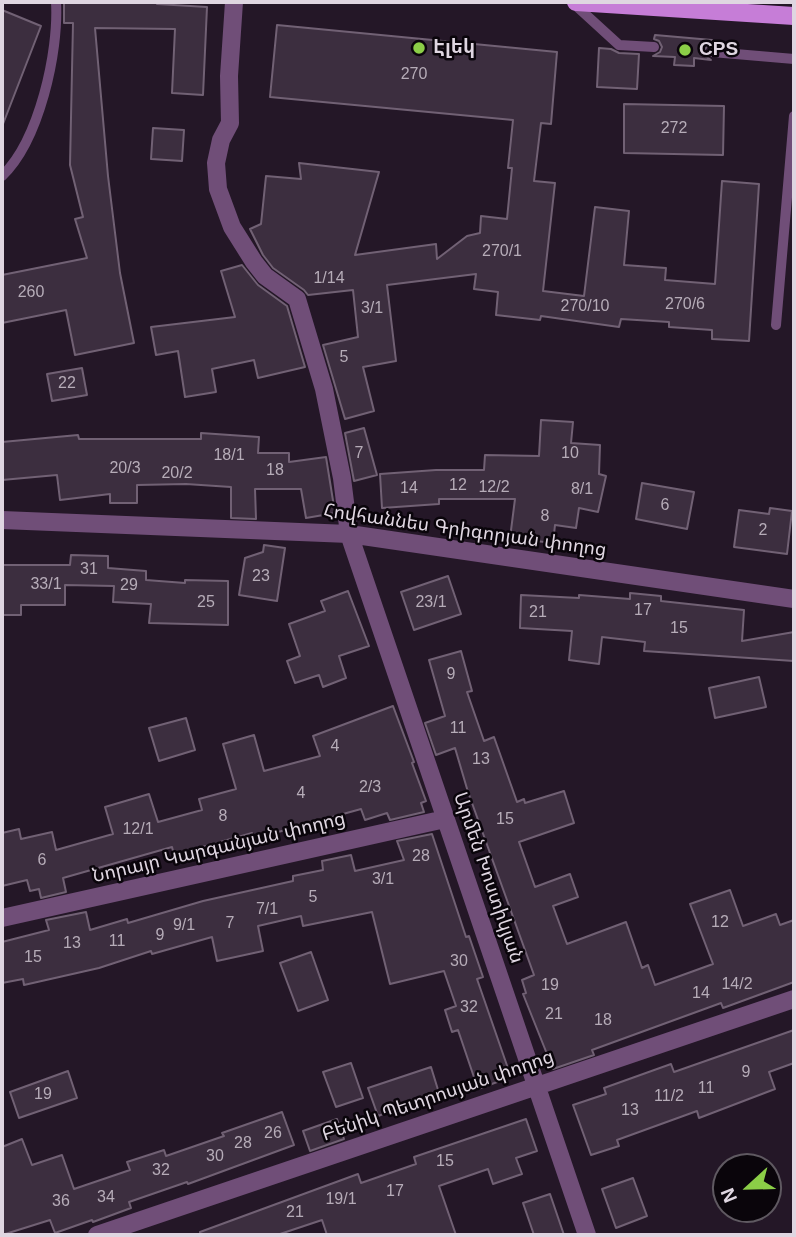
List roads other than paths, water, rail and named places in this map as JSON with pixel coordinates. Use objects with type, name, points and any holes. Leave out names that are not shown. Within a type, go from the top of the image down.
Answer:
[{"type":"main road","points":[[574,2],[794,16]]},
{"type":"street","name":"Արմեն Խոստիկյան","points":[[234,2],[229,76],[230,123],[221,140],[216,163],[218,189],[232,227],[254,262],[265,276],[297,299],[324,389],[342,478],[349,534],[587,1235]]},
{"type":"street","name":"Հովհաննես Գրիգորյան փողոց","points":[[2,520],[349,534],[794,599]]},
{"type":"street","name":"Նորայր Կարգանյան փողոց","points":[[2,918],[445,819]]},
{"type":"street","name":"Բենիկ Պետրոսյան փողոց","points":[[97,1235],[536,1084],[794,999]]},
{"type":"lane","points":[[2,176],[34,127],[55,41],[55,2]]},
{"type":"lane","points":[[574,2],[619,45],[654,47]]},
{"type":"lane","points":[[712,52],[794,59]]},
{"type":"lane","points":[[776,325],[794,116]]},
{"type":"place","name":"Էլեկ","points":[[419,48]]},
{"type":"place","name":"CPS","points":[[685,50]]}]
